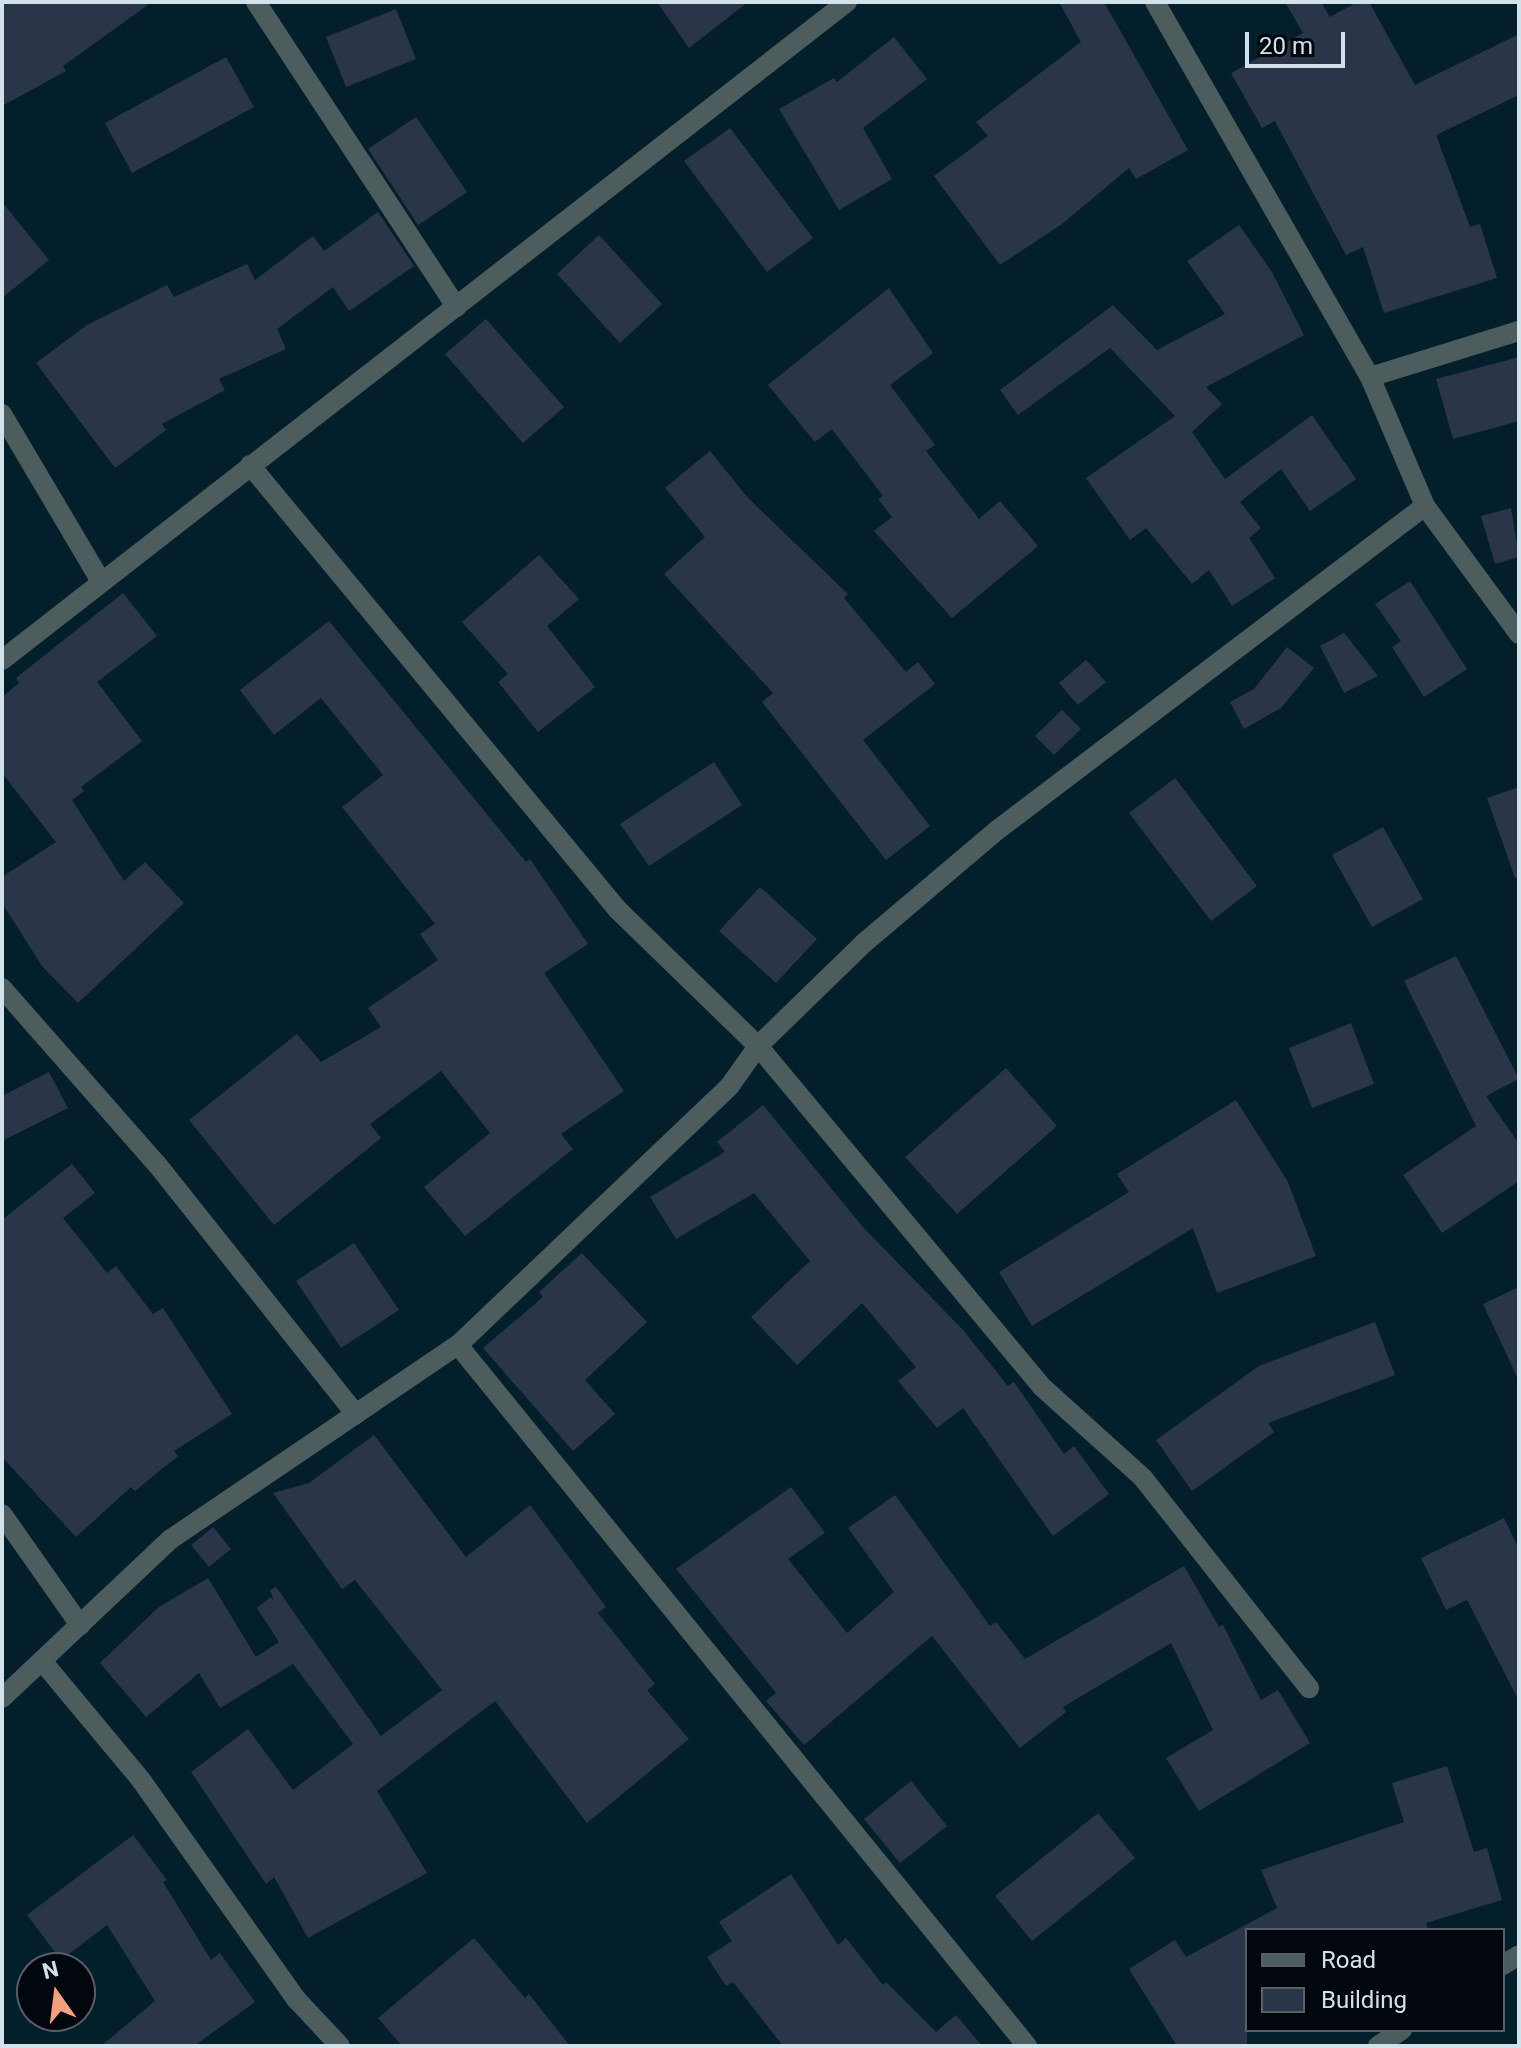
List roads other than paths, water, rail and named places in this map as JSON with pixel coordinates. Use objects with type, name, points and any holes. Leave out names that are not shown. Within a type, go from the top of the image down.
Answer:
[{"type":"street","points":[[256,2],[456,307]]},
{"type":"street","points":[[2,660],[100,580],[847,2]]},
{"type":"street","points":[[1155,2],[1370,377],[1425,506],[1519,634]]},
{"type":"street","points":[[1370,377],[1519,331]]},
{"type":"street","points":[[2,414],[100,580]]},
{"type":"street","points":[[250,465],[617,909],[758,1046],[1041,1386],[1143,1478],[1309,1688]]},
{"type":"street","points":[[2,1698],[171,1539],[458,1345],[729,1087],[758,1046],[864,943],[996,831],[1425,506]]},
{"type":"street","points":[[2,988],[156,1163],[356,1414]]},
{"type":"street","points":[[458,1345],[1027,2046]]},
{"type":"street","points":[[2,1514],[80,1625]]},
{"type":"street","points":[[42,1661],[141,1780],[297,2000],[340,2046]]},
{"type":"street","points":[[1378,2046],[1399,2032]]}]
